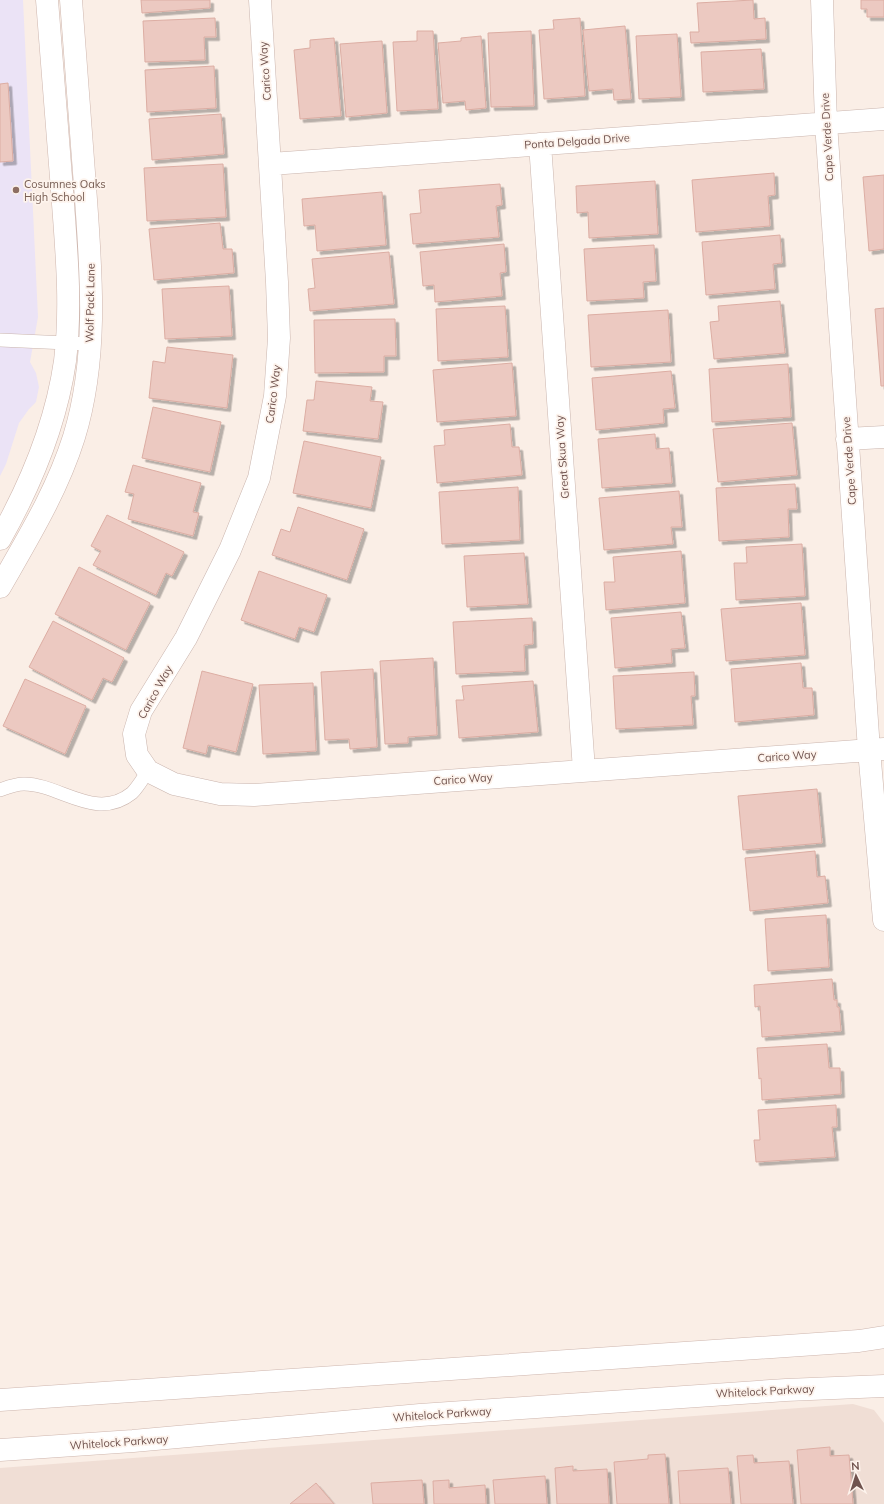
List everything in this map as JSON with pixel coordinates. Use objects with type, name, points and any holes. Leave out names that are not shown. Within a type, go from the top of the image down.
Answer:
[{"type":"street","name":"Wolf Pack Lane","points":[[0,539],[26,487],[48,432],[58,394],[66,343],[69,308],[69,280],[47,0]]},
{"type":"street","name":"Wolf Pack Lane","points":[[0,587],[50,499],[64,466],[82,404],[90,344],[90,256],[71,0]]},
{"type":"street","name":"Carico Way","points":[[260,0],[271,164],[279,338],[275,396],[259,478],[230,550],[186,638],[141,711],[134,734],[137,755],[148,771],[181,786],[220,794],[254,795],[876,750]]},
{"type":"street","name":"Cape Verde Drive","points":[[822,0],[826,123],[847,440],[876,750],[884,920]]},
{"type":"street","name":"Ponta Delgada Drive","points":[[271,164],[884,119]]},
{"type":"street","name":"Great Skua Way","points":[[540,144],[584,770]]},
{"type":"street","points":[[847,440],[884,437]]},
{"type":"street","points":[[0,1400],[851,1341],[884,1337]]},
{"type":"street","name":"Whitelock Parkway","points":[[4,1449],[133,1441],[428,1414],[786,1390],[884,1386]]},
{"type":"lane","points":[[0,340],[90,344]]},
{"type":"lane","points":[[0,790],[11,785],[25,784],[38,786],[86,802],[98,804],[111,803],[122,799],[132,792],[148,771]]},
{"type":"shaded area","name":"Cosumnes Oaks High School","points":[[0,0],[23,0],[38,317],[30,362],[36,373],[39,387],[36,402],[19,423],[6,464],[0,476]]},
{"type":"shaded area","points":[[853,1404],[874,1410],[884,1423],[884,1504],[0,1504],[0,1468]]},
{"type":"building","points":[[141,0],[210,0],[210,8],[142,13]]},
{"type":"building","points":[[753,0],[754,19],[765,18],[766,39],[691,43],[690,32],[699,32],[697,3]]},
{"type":"building","points":[[861,0],[884,0],[884,17],[867,17],[867,9],[861,9]]},
{"type":"building","points":[[215,18],[216,37],[204,37],[205,60],[145,62],[143,21]]},
{"type":"building","points":[[580,18],[585,96],[544,99],[539,30],[554,29],[553,20]]},
{"type":"building","points":[[625,26],[631,99],[614,100],[613,89],[589,91],[583,30]]},
{"type":"building","points":[[417,31],[433,31],[438,109],[397,111],[393,42],[417,41]]},
{"type":"building","points":[[531,31],[534,106],[491,107],[488,33]]},
{"type":"building","points":[[677,34],[681,97],[639,99],[636,36]]},
{"type":"building","points":[[481,36],[486,108],[466,110],[465,101],[443,103],[438,43],[461,41],[461,38]]},
{"type":"building","points":[[334,38],[341,116],[300,119],[294,50],[310,48],[310,40]]},
{"type":"building","points":[[382,41],[387,113],[346,117],[340,44]]},
{"type":"building","points":[[761,49],[764,89],[703,92],[701,52]]},
{"type":"building","points":[[214,66],[216,108],[147,112],[145,70]]},
{"type":"building","points":[[8,83],[13,161],[0,162],[0,84]]},
{"type":"building","points":[[221,114],[224,154],[152,160],[149,119]]},
{"type":"building","points":[[223,164],[226,217],[147,221],[144,168]]},
{"type":"building","points":[[774,173],[775,195],[768,196],[770,226],[696,232],[692,180]]},
{"type":"building","points":[[884,175],[884,249],[869,251],[863,177]]},
{"type":"building","points":[[655,181],[658,234],[589,238],[588,212],[577,213],[576,186]]},
{"type":"building","points":[[500,184],[502,205],[496,206],[499,237],[413,244],[410,214],[421,213],[419,190]]},
{"type":"building","points":[[382,192],[386,245],[317,251],[315,225],[304,226],[302,199]]},
{"type":"building","points":[[220,223],[223,249],[232,249],[234,273],[154,280],[149,229]]},
{"type":"building","points":[[780,235],[782,263],[773,264],[775,289],[706,295],[702,242]]},
{"type":"building","points":[[504,244],[506,272],[500,273],[502,296],[435,302],[434,285],[423,286],[420,252]]},
{"type":"building","points":[[654,245],[656,281],[643,282],[644,298],[587,301],[584,249]]},
{"type":"building","points":[[389,252],[394,304],[310,311],[308,289],[315,288],[312,259]]},
{"type":"building","points":[[229,286],[232,336],[165,339],[162,289]]},
{"type":"building","points":[[780,301],[785,353],[714,359],[710,322],[719,321],[718,306]]},
{"type":"building","points":[[505,306],[508,357],[438,361],[436,309]]},
{"type":"building","points":[[884,308],[884,386],[881,386],[875,309]]},
{"type":"building","points":[[668,310],[671,362],[591,367],[588,315]]},
{"type":"building","points":[[395,319],[396,356],[384,356],[384,372],[315,373],[314,320]]},
{"type":"building","points":[[167,347],[233,355],[227,408],[149,398],[153,361],[165,363]]},
{"type":"building","points":[[512,363],[516,416],[437,422],[433,370]]},
{"type":"building","points":[[788,364],[791,417],[712,422],[709,369]]},
{"type":"building","points":[[671,371],[675,408],[663,409],[664,423],[596,430],[592,378]]},
{"type":"building","points":[[316,381],[372,387],[370,401],[383,402],[378,439],[303,431],[307,400],[314,400]]},
{"type":"building","points":[[153,407],[221,422],[210,472],[142,458]]},
{"type":"building","points":[[792,423],[797,475],[718,482],[713,429]]},
{"type":"building","points":[[510,424],[512,447],[519,447],[522,475],[437,483],[434,446],[445,445],[444,430]]},
{"type":"building","points":[[655,434],[656,449],[669,448],[672,483],[602,488],[598,439]]},
{"type":"building","points":[[304,441],[381,457],[371,508],[293,493]]},
{"type":"building","points":[[133,465],[201,483],[193,512],[199,513],[193,536],[128,519],[134,494],[125,492]]},
{"type":"building","points":[[795,484],[797,509],[788,509],[789,537],[719,541],[716,488]]},
{"type":"building","points":[[518,487],[520,540],[442,544],[439,492]]},
{"type":"building","points":[[679,491],[682,527],[671,527],[673,544],[604,550],[599,498]]},
{"type":"building","points":[[298,507],[364,529],[347,580],[272,555],[281,529],[290,532]]},
{"type":"building","points":[[107,515],[184,552],[172,576],[166,573],[156,595],[93,565],[101,551],[91,546]]},
{"type":"building","points":[[802,544],[805,596],[736,600],[734,563],[747,563],[746,547]]},
{"type":"building","points":[[681,551],[685,603],[606,610],[604,582],[615,582],[613,557]]},
{"type":"building","points":[[524,553],[528,604],[467,607],[464,556]]},
{"type":"building","points":[[79,567],[150,603],[126,650],[55,614]]},
{"type":"building","points":[[259,571],[327,595],[314,632],[299,627],[295,639],[241,620]]},
{"type":"building","points":[[801,603],[805,655],[726,661],[721,609]]},
{"type":"building","points":[[681,612],[685,648],[671,649],[672,663],[615,668],[611,618]]},
{"type":"building","points":[[532,618],[533,644],[524,645],[525,671],[456,674],[453,622]]},
{"type":"building","points":[[53,621],[124,658],[112,682],[103,678],[92,700],[29,667]]},
{"type":"building","points":[[433,658],[437,735],[408,737],[408,743],[385,744],[380,661]]},
{"type":"building","points":[[801,663],[803,688],[812,688],[814,715],[735,722],[731,669]]},
{"type":"building","points":[[373,669],[377,747],[350,749],[349,739],[325,740],[321,672]]},
{"type":"building","points":[[202,671],[253,684],[236,752],[208,745],[206,754],[183,748]]},
{"type":"building","points":[[694,672],[695,696],[691,696],[693,725],[616,729],[613,676]]},
{"type":"building","points":[[25,679],[86,706],[65,754],[3,726]]},
{"type":"building","points":[[533,681],[538,732],[459,738],[456,700],[464,700],[462,686]]},
{"type":"building","points":[[313,683],[316,751],[263,754],[259,685]]},
{"type":"building","points":[[817,789],[822,843],[743,850],[738,796]]},
{"type":"building","points":[[815,851],[817,877],[825,876],[828,903],[750,911],[745,858]]},
{"type":"building","points":[[826,915],[829,967],[768,971],[765,919]]},
{"type":"building","points":[[832,979],[834,1000],[837,1000],[837,1007],[839,1007],[841,1031],[762,1037],[760,1006],[755,1007],[754,985]]},
{"type":"building","points":[[827,1044],[829,1068],[840,1068],[841,1094],[762,1100],[757,1048]]},
{"type":"building","points":[[836,1105],[837,1127],[832,1127],[835,1157],[756,1162],[754,1140],[760,1140],[758,1110]]},
{"type":"building","points":[[830,1447],[830,1456],[849,1455],[853,1504],[801,1504],[797,1450]]},
{"type":"building","points":[[665,1454],[669,1504],[617,1504],[614,1462],[648,1459],[648,1455]]},
{"type":"building","points":[[753,1455],[754,1463],[789,1461],[793,1504],[741,1504],[737,1456]]},
{"type":"building","points":[[573,1466],[573,1471],[607,1469],[609,1504],[557,1504],[555,1468]]},
{"type":"building","points":[[728,1468],[731,1504],[680,1504],[678,1471]]},
{"type":"building","points":[[545,1476],[547,1504],[495,1504],[493,1480]]},
{"type":"building","points":[[422,1480],[424,1504],[373,1504],[371,1483]]},
{"type":"building","points":[[449,1480],[449,1488],[485,1485],[486,1504],[434,1504],[433,1481]]},
{"type":"building","points":[[316,1483],[334,1504],[290,1504]]},
{"type":"place","name":"Cosumnes Oaks High School","points":[[16,190]]}]
